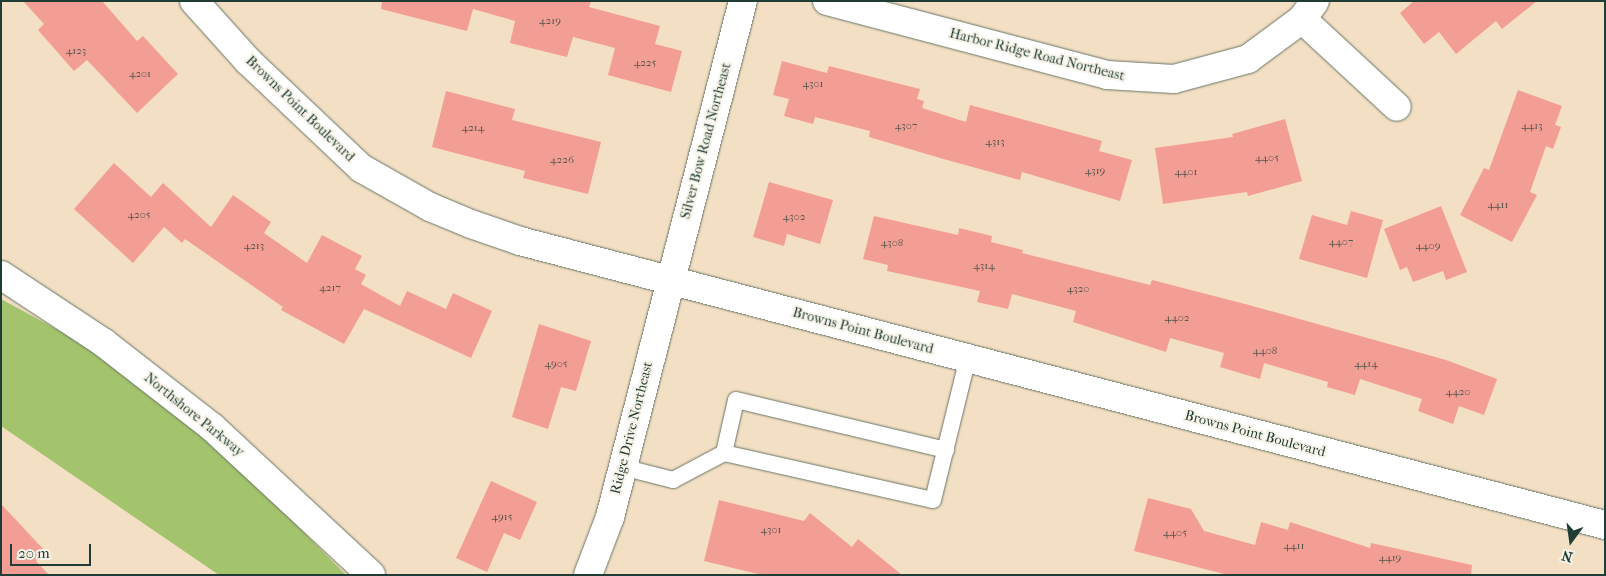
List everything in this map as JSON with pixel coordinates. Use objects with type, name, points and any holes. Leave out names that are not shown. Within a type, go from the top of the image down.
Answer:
[{"type":"street","name":"Browns Point Boulevard","points":[[194,1],[248,61],[361,168],[430,207],[471,224],[520,242],[1605,525]]},
{"type":"street","name":"Silver Bow Road Northeast","points":[[669,280],[743,1]]},
{"type":"street","name":"Harbor Ridge Road Northeast","points":[[827,1],[1107,74],[1134,78],[1174,79],[1228,66],[1248,59],[1309,10]]},
{"type":"street","points":[[1309,10],[1396,107]]},
{"type":"street","name":"Northshore Parkway","points":[[1,274],[104,342],[212,427],[371,575]]},
{"type":"street","name":"Ridge Drive Northeast","points":[[588,575],[610,517],[669,280]]},
{"type":"lane","points":[[622,467],[673,480],[724,453],[933,500],[968,358]]},
{"type":"lane","points":[[724,453],[736,400],[946,450]]},
{"type":"green space","points":[[1,299],[157,384],[346,575],[219,575],[1,426]]},
{"type":"building","points":[[23,1],[102,1],[137,41],[143,36],[178,74],[137,113],[87,60],[74,71],[38,30],[44,24]]},
{"type":"building","points":[[382,1],[591,1],[589,7],[660,26],[655,44],[682,51],[671,92],[608,75],[615,48],[573,37],[567,57],[510,43],[515,21],[473,9],[467,31],[381,9]]},
{"type":"building","points":[[1414,1],[1537,1],[1502,29],[1496,21],[1456,54],[1439,32],[1424,44],[1400,13]]},
{"type":"building","points":[[782,61],[827,73],[829,66],[920,89],[917,99],[924,101],[922,108],[966,122],[970,105],[1102,141],[1099,151],[1132,160],[1120,201],[1022,172],[1020,180],[947,160],[869,137],[870,131],[815,117],[813,124],[784,116],[789,99],[773,95]]},
{"type":"building","points":[[1518,90],[1562,106],[1555,125],[1561,127],[1553,149],[1546,146],[1530,192],[1537,195],[1512,242],[1460,215],[1484,168],[1489,170]]},
{"type":"building","points":[[446,91],[515,109],[512,120],[601,142],[588,194],[523,178],[525,171],[432,147]]},
{"type":"building","points":[[1285,119],[1302,181],[1248,196],[1247,192],[1163,204],[1155,148],[1233,137],[1232,134]]},
{"type":"building","points":[[114,163],[151,197],[163,183],[211,227],[233,195],[271,222],[264,233],[307,263],[322,235],[362,256],[355,269],[366,275],[361,284],[400,306],[407,291],[446,309],[453,293],[492,311],[471,358],[364,309],[344,344],[281,310],[283,307],[185,239],[182,243],[164,227],[133,263],[74,209]]},
{"type":"building","points":[[769,182],[833,200],[820,244],[787,234],[784,246],[753,237]]},
{"type":"building","points":[[1441,206],[1467,272],[1446,280],[1443,271],[1413,282],[1407,267],[1400,270],[1384,229]]},
{"type":"building","points":[[1351,211],[1383,220],[1367,278],[1299,259],[1312,215],[1347,225]]},
{"type":"building","points":[[874,216],[958,235],[959,228],[992,236],[991,242],[1023,250],[1022,253],[1150,285],[1152,280],[1249,305],[1446,360],[1497,379],[1484,415],[1459,406],[1453,424],[1418,411],[1422,399],[1360,379],[1355,395],[1327,387],[1328,382],[1264,363],[1260,379],[1220,367],[1224,353],[1170,338],[1166,352],[1073,322],[1076,311],[1012,294],[1008,309],[977,302],[980,291],[887,271],[888,265],[863,259]]},
{"type":"building","points":[[539,324],[591,341],[576,391],[561,387],[548,429],[512,417]]},
{"type":"building","points":[[491,481],[537,502],[520,540],[504,533],[487,572],[456,558]]},
{"type":"building","points":[[1148,498],[1191,509],[1204,531],[1255,545],[1261,522],[1288,530],[1290,522],[1370,548],[1371,543],[1472,565],[1471,575],[1228,575],[1134,551]]},
{"type":"building","points":[[719,500],[804,521],[810,513],[852,547],[858,539],[902,575],[762,575],[704,561]]},
{"type":"building","points":[[1,504],[46,552],[36,561],[49,575],[1,575]]}]
